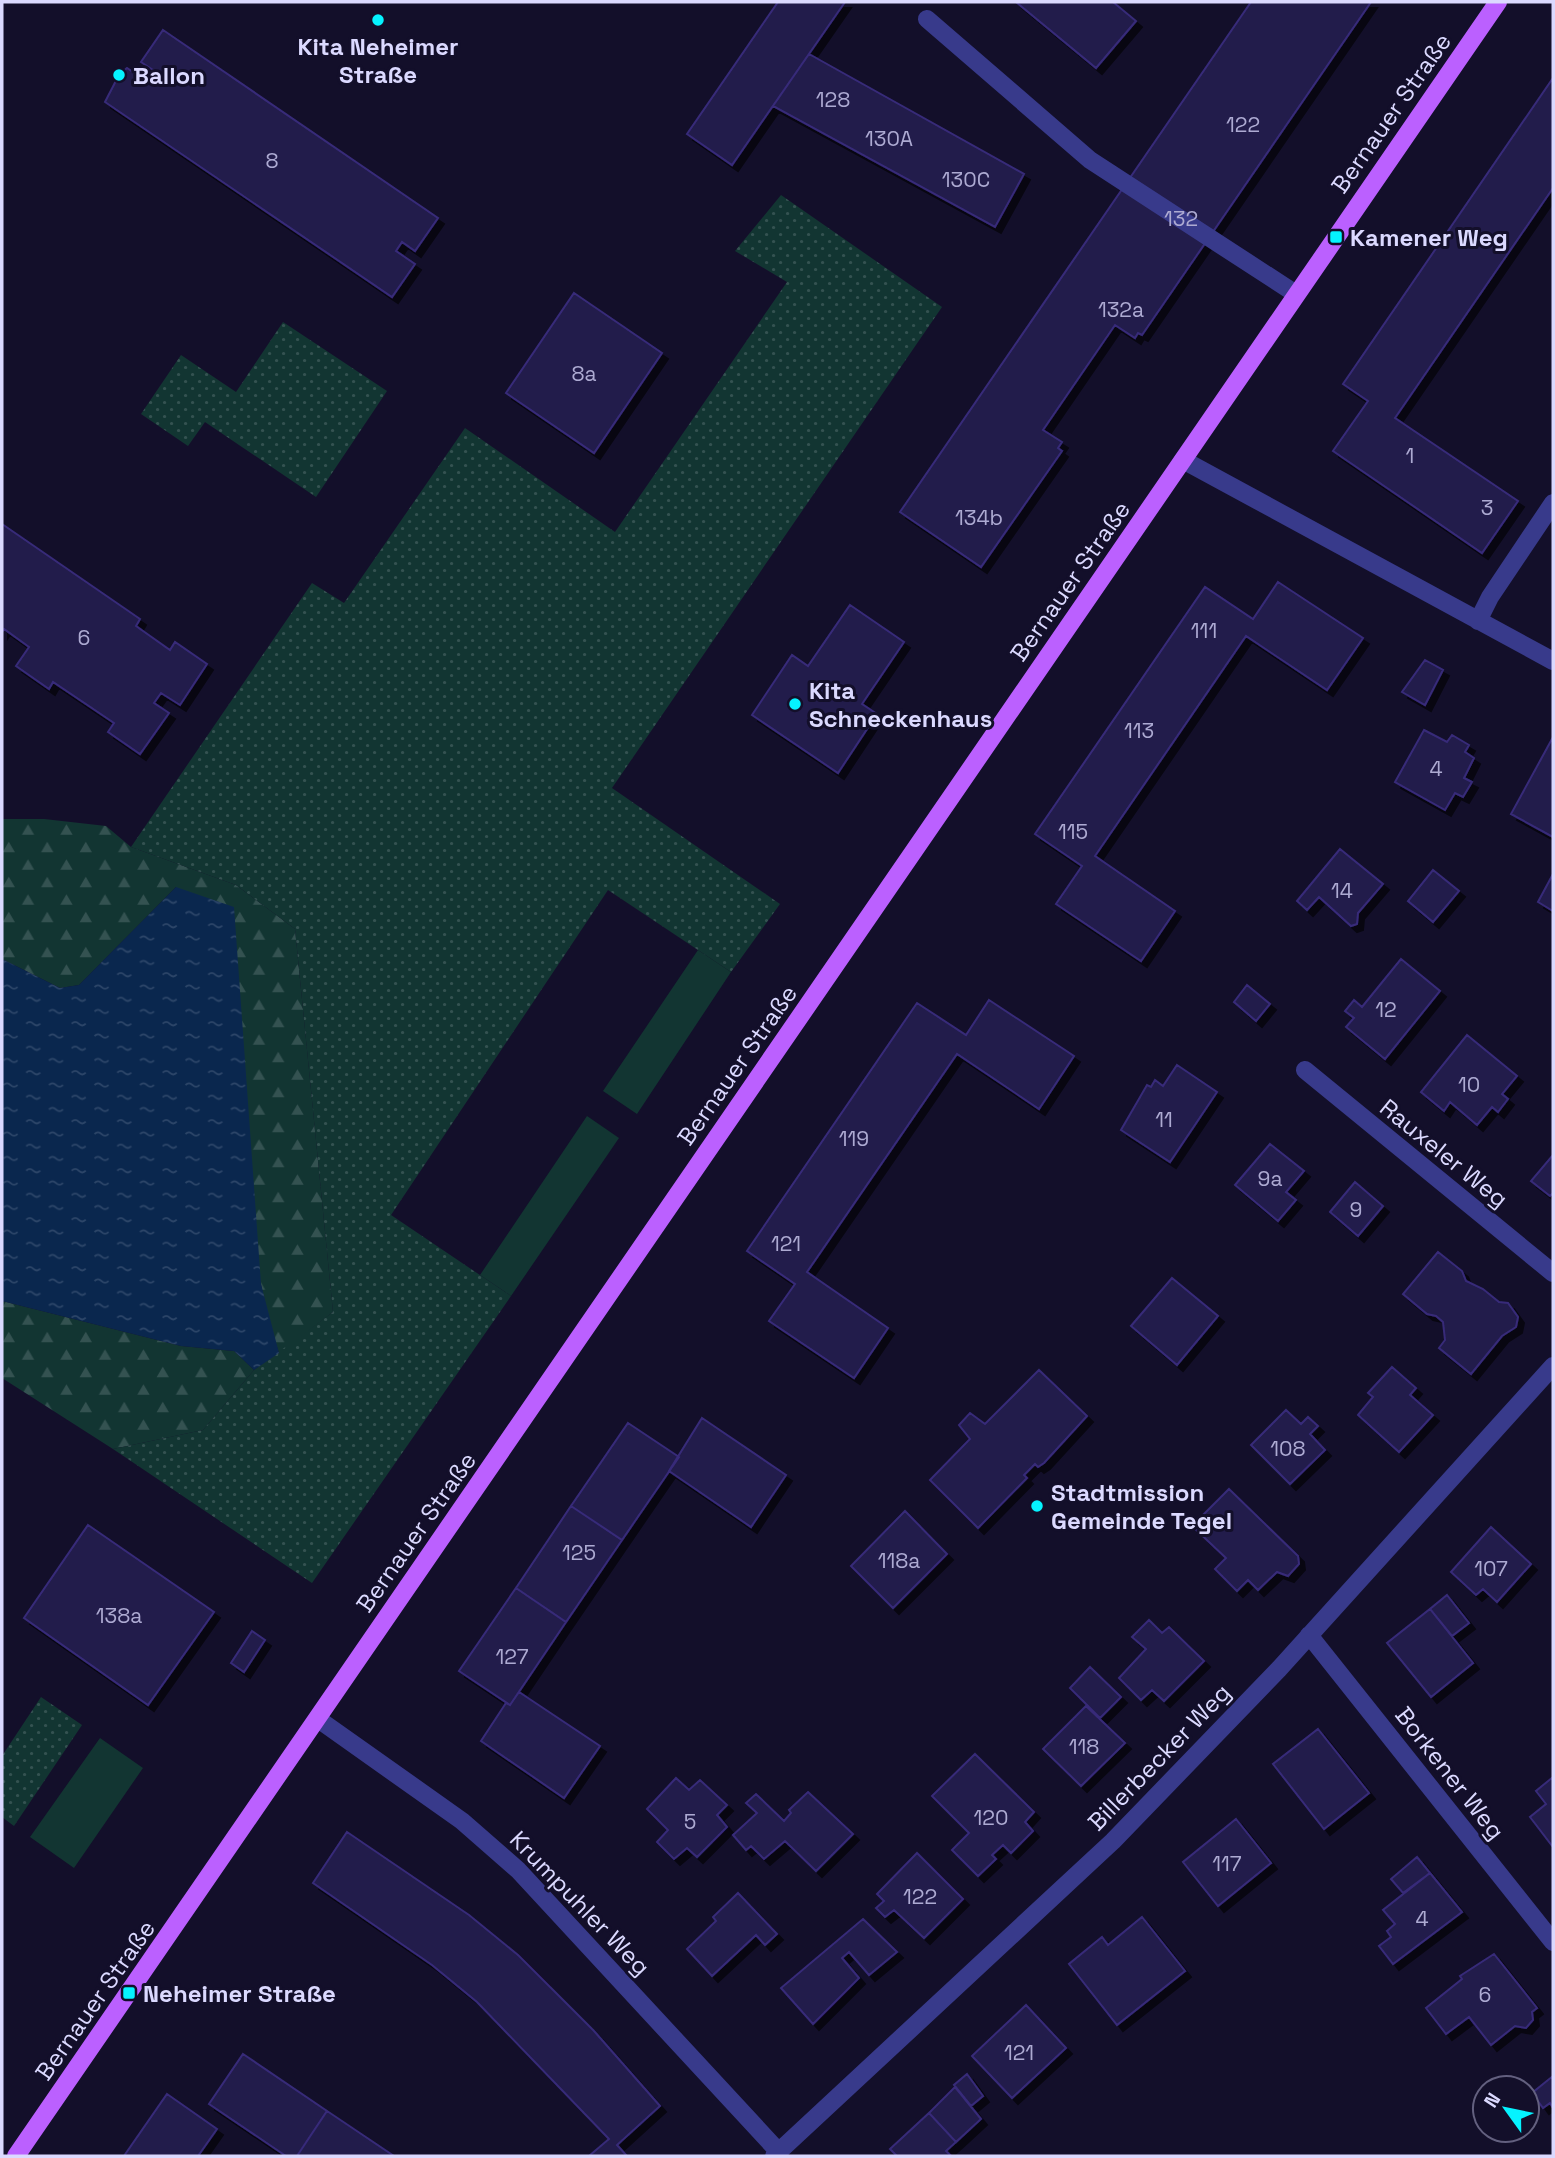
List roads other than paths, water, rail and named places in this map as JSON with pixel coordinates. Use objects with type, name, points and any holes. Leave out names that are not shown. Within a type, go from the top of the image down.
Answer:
[{"type":"main road","name":"Bernauer Straße","points":[[16,2156],[1498,2]]},
{"type":"street","points":[[927,19],[1090,160],[1296,294]]},
{"type":"street","points":[[1183,460],[1553,661]]},
{"type":"street","points":[[1478,621],[1490,597],[1553,503]]},
{"type":"street","name":"Rauxeler Weg","points":[[1305,1070],[1553,1273]]},
{"type":"street","name":"Billerbecker Weg","points":[[777,2154],[1113,1841],[1310,1635],[1553,1366]]},
{"type":"street","name":"Borkener Weg","points":[[1310,1635],[1553,1942]]},
{"type":"street","name":"Krumpuhler Weg","points":[[318,1718],[462,1821],[518,1870],[777,2154]]},
{"type":"water","points":[[176,887],[234,907],[261,1284],[279,1353],[254,1370],[234,1351],[181,1346],[2,1301],[2,959],[60,988],[79,985]]},
{"type":"place","name":"Kita Neheimer Straße","points":[[378,20]]},
{"type":"place","name":"Ballon","points":[[119,75]]},
{"type":"place","name":"Kamener Weg","points":[[1336,237]]},
{"type":"place","name":"Kita Schneckenhaus","points":[[795,704]]},
{"type":"place","name":"Stadtmission Gemeinde Tegel","points":[[1037,1506]]},
{"type":"place","name":"Neheimer Straße","points":[[129,1993]]}]
